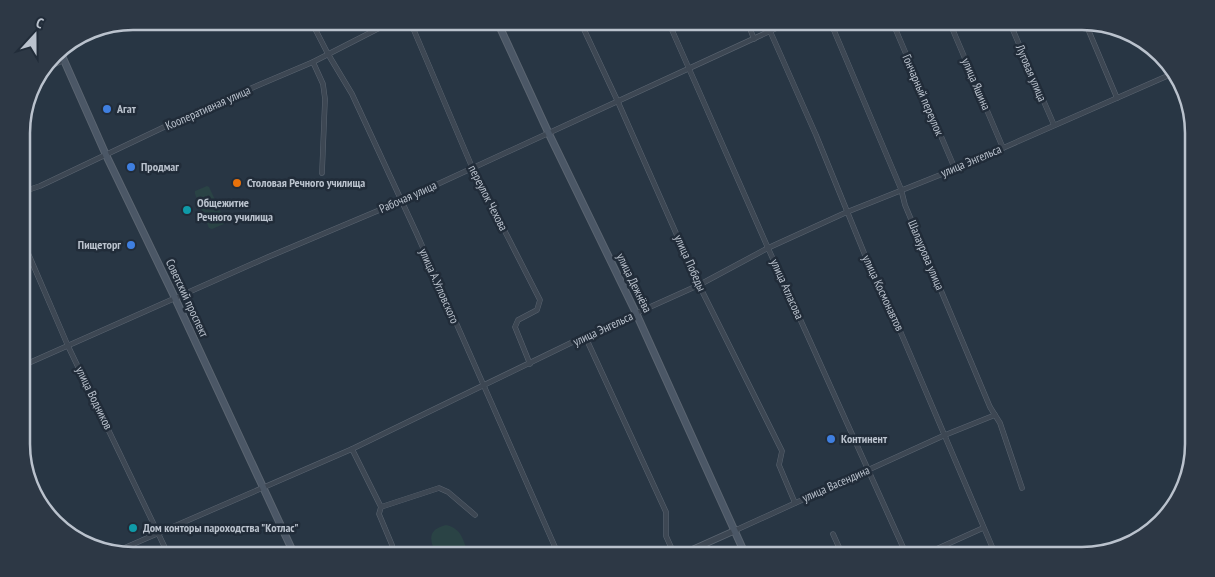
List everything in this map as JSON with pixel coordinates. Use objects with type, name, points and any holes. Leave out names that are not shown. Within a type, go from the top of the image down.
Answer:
[{"type":"main road","name":"улица Дежнёва","points":[[500,30],[636,313],[743,547]]},
{"type":"main road","name":"Советский проспект","points":[[64,60],[106,155],[291,547]]},
{"type":"street","name":"улица А.Угловского","points":[[316,30],[352,94],[555,547]]},
{"type":"street","name":"Кооперативная улица","points":[[30,189],[200,110],[313,62],[375,30]]},
{"type":"street","name":"переулок Чехова","points":[[414,30],[472,167],[540,300],[537,310],[518,320],[515,327],[530,364]]},
{"type":"street","name":"улица Победы","points":[[584,30],[699,285],[782,451],[778,465],[795,503]]},
{"type":"street","name":"улица Атласова","points":[[672,30],[903,547]]},
{"type":"street","points":[[750,30],[754,39]]},
{"type":"street","name":"Шалаурова улица","points":[[834,30],[990,407],[1000,423],[1022,488]]},
{"type":"street","name":"Гончарный переулок","points":[[896,30],[955,169]]},
{"type":"street","name":"улица Яшина","points":[[953,30],[1003,148]]},
{"type":"street","name":"Луговая улица","points":[[1013,30],[1054,126]]},
{"type":"street","name":"Рабочая улица","points":[[30,363],[401,201],[770,31]]},
{"type":"street","name":"улица Космонавтов","points":[[770,31],[992,547]]},
{"type":"street","points":[[1089,31],[1117,98]]},
{"type":"street","points":[[57,63],[64,60]]},
{"type":"street","points":[[313,62],[323,84],[325,99],[322,173]]},
{"type":"street","name":"улица Энгельса","points":[[127,547],[352,449],[585,336],[699,285],[768,248],[847,212],[955,169],[1167,76]]},
{"type":"street","name":"улица Водников","points":[[30,258],[68,346],[165,547]]},
{"type":"street","points":[[585,336],[666,512],[666,536],[672,547]]},
{"type":"street","name":"улица Васендина","points":[[697,547],[945,435],[995,415]]},
{"type":"street","points":[[352,449],[381,507],[379,514],[392,545]]},
{"type":"street","points":[[381,507],[439,488],[448,492],[476,515]]},
{"type":"street","points":[[941,547],[983,528]]},
{"type":"street","points":[[833,534],[839,547]]},
{"type":"green space","points":[[207,186],[225,221],[224,224],[212,229],[209,228],[195,194],[195,191]]},
{"type":"green space","points":[[446,525],[456,529],[466,547],[433,547],[431,537],[435,530]]},
{"type":"place","name":"Агат","points":[[107,109]]},
{"type":"place","name":"Продмаг","points":[[131,167]]},
{"type":"place","name":"Столовая Речного училища","points":[[237,183]]},
{"type":"place","name":"Общежитие Речного училища","points":[[187,210]]},
{"type":"place","name":"Пищеторг","points":[[131,245]]},
{"type":"place","name":"Континент","points":[[831,439]]},
{"type":"place","name":"Дом конторы пароходства \"Котлас\"","points":[[133,528]]}]
